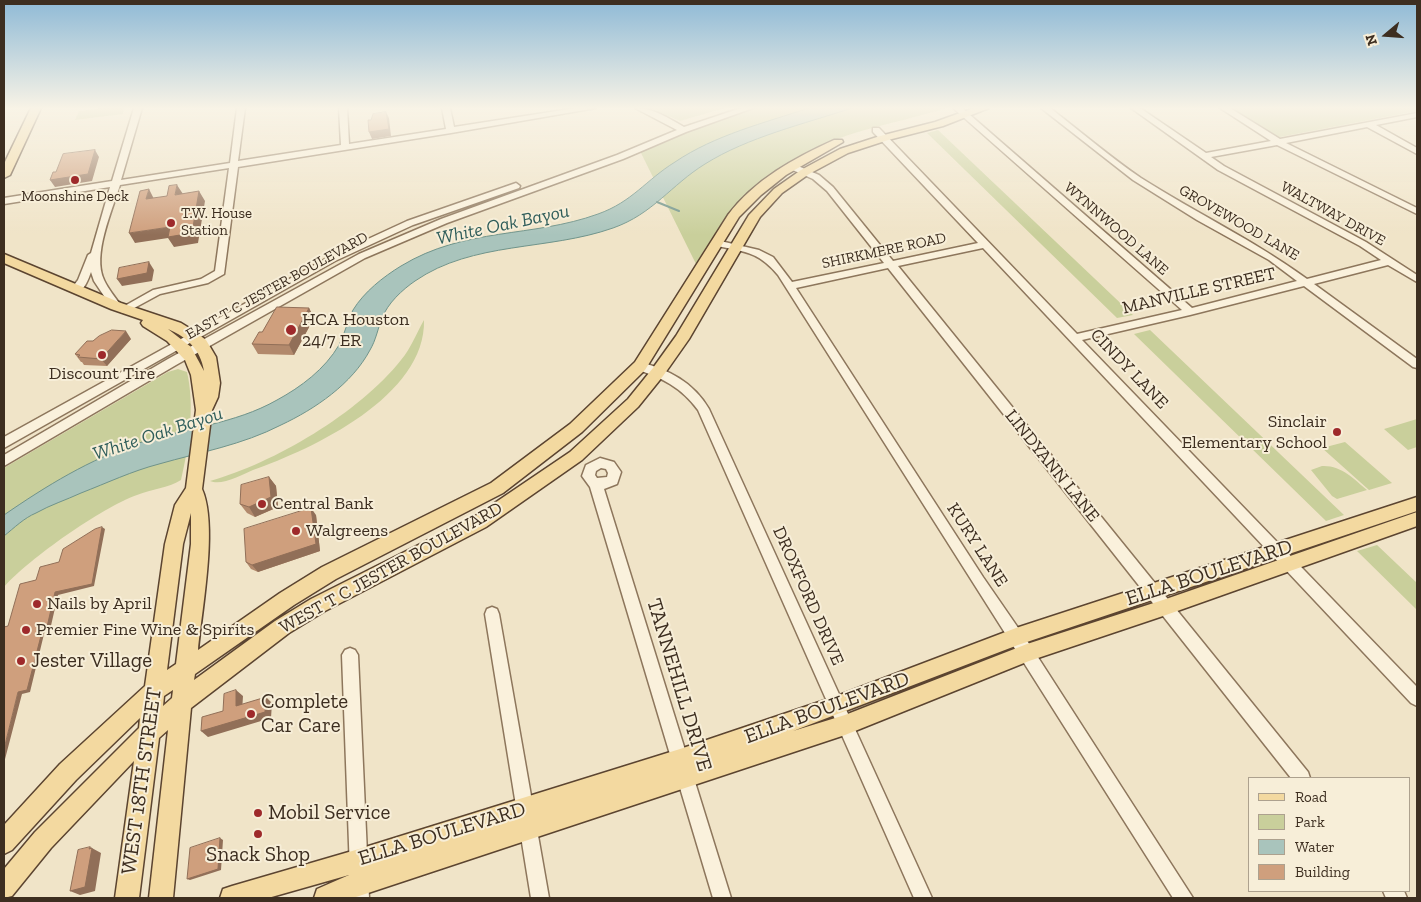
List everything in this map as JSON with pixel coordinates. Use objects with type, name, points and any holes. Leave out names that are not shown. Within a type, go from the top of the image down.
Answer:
[{"type":"main road","points":[[4,176],[16,150]]},
{"type":"main road","name":"WEST T C JESTER BOULEVARD","points":[[4,888],[43,840],[148,733],[181,703],[282,627],[354,586],[480,522],[576,456],[606,430],[633,403],[682,339],[755,216],[810,154],[819,150]]},
{"type":"main road","name":"WEST T C JESTER BOULEVARD","points":[[11,834],[68,772],[154,691],[287,599],[342,566],[497,488],[576,428],[640,366],[734,215],[751,196],[798,169]]},
{"type":"main road","points":[[4,258],[120,308],[190,345]]},
{"type":"main road","points":[[142,299],[143,310],[149,315]]},
{"type":"main road","points":[[120,308],[149,315],[172,324],[190,345]]},
{"type":"main road","name":"WEST 18TH STREET","points":[[127,898],[174,544],[184,505],[195,479],[204,411],[211,399],[213,385],[212,367],[190,345]]},
{"type":"main road","points":[[533,462],[546,476]]},
{"type":"main road","name":"WEST 18TH STREET","points":[[161,898],[200,544],[200,501],[195,479]]},
{"type":"main road","name":"ELLA BOULEVARD","points":[[1021,645],[1166,607],[1283,557],[1417,504]]},
{"type":"main road","name":"ELLA BOULEVARD","points":[[232,898],[359,861],[527,818],[682,769],[841,716],[1152,591],[1283,557],[1417,519]]},
{"type":"main road","points":[[342,566],[354,586]]},
{"type":"main road","name":"ELLA BOULEVARD","points":[[326,898],[360,891],[527,818]]},
{"type":"main road","points":[[11,834],[43,840]]},
{"type":"street","points":[[76,288],[83,281],[96,250],[125,150]]},
{"type":"street","points":[[96,250],[96,268],[99,281],[120,308],[173,287],[204,281],[220,272],[236,150]]},
{"type":"street","points":[[4,201],[326,150]]},
{"type":"street","name":"EAST T C JESTER BOULEVARD","points":[[4,460],[57,430],[295,278],[360,251],[419,230],[468,207],[581,168],[625,150]]},
{"type":"street","name":"CINDY LANE","points":[[895,150],[1417,698]]},
{"type":"street","name":"WYNNWOOD LANE","points":[[1003,150],[1190,312]]},
{"type":"street","name":"GROVEWOOD LANE","points":[[1100,150],[1166,198],[1272,258],[1417,364]]},
{"type":"street","name":"WALTWAY DRIVE","points":[[1196,150],[1221,168],[1327,224],[1417,279]]},
{"type":"street","points":[[1205,156],[1235,150]]},
{"type":"street","points":[[1292,150],[1417,211]]},
{"type":"street","name":"LINDYANN LANE","points":[[798,169],[816,177],[830,189],[1301,777]]},
{"type":"street","name":"KURY LANE","points":[[716,243],[756,252],[770,259],[790,286],[978,581],[1184,898]]},
{"type":"street","name":"SHIRKMERE ROAD","points":[[790,286],[985,245]]},
{"type":"street","name":"MANVILLE STREET","points":[[1073,338],[1190,312],[1390,261]]},
{"type":"street","name":"EAST T C JESTER BOULEVARD","points":[[4,444],[45,420],[190,345]]},
{"type":"street","name":"DROXFORD DRIVE","points":[[640,366],[667,375],[691,391],[703,409],[923,898]]},
{"type":"street","points":[[45,420],[57,430]]},
{"type":"street","name":"TANNEHILL DRIVE","points":[[596,484],[722,898]]},
{"type":"street","points":[[492,614],[540,898]]},
{"type":"street","points":[[350,655],[360,891]]},
{"type":"green space","points":[[812,150],[792,160],[745,196],[717,230],[696,264],[640,151]]},
{"type":"green space","points":[[945,150],[959,150],[1133,315],[1117,318]]},
{"type":"green space","points":[[424,320],[420,347],[407,373],[387,395],[362,416],[334,433],[278,461],[226,481],[210,481],[261,462],[314,434],[339,417],[383,380],[401,360],[411,346]]},
{"type":"green space","points":[[1150,330],[1344,515],[1326,521],[1134,334]]},
{"type":"green space","points":[[178,369],[187,372],[191,398],[189,440],[181,480],[122,501],[86,522],[31,562],[4,587],[4,468],[168,372]]},
{"type":"green space","points":[[1417,419],[1417,447],[1408,450],[1384,429]]},
{"type":"green space","points":[[1345,442],[1392,483],[1369,490],[1322,448]]},
{"type":"green space","points":[[1322,466],[1341,470],[1367,490],[1337,499],[1332,496],[1311,470]]},
{"type":"green space","points":[[1377,545],[1417,583],[1417,610],[1357,551]]},
{"type":"water","points":[[695,150],[730,150],[693,172],[639,215],[613,228],[563,240],[486,253],[461,259],[437,268],[405,288],[396,297],[382,318],[372,346],[353,374],[332,394],[307,411],[251,438],[149,467],[47,507],[19,523],[4,536],[4,515],[86,465],[139,443],[244,415],[277,400],[295,389],[320,370],[333,354],[341,341],[353,310],[368,291],[401,266],[425,254],[450,245],[499,234],[573,222],[598,214],[630,197],[665,169]]},
{"type":"building","points":[[95,150],[88,174],[50,180],[53,172],[56,172],[63,154]]},
{"type":"building","name":"T.W. House Station","points":[[177,185],[175,195],[199,191],[192,233],[168,237],[170,227],[129,233],[140,191],[149,189],[146,199],[167,196],[169,186]]},
{"type":"building","points":[[149,262],[147,273],[117,279],[119,268]]},
{"type":"building","points":[[277,307],[309,308],[289,345],[252,344],[259,332],[262,332]]},
{"type":"building","points":[[112,330],[126,331],[101,359],[78,357],[80,355],[75,354],[87,341],[93,341]]},
{"type":"building","points":[[269,477],[271,497],[249,507],[240,504],[241,485]]},
{"type":"building","name":"Walgreens","points":[[311,508],[316,544],[252,565],[246,562],[244,529]]},
{"type":"building","name":"Jester Village","points":[[102,527],[92,584],[55,592],[47,627],[43,628],[27,690],[18,692],[4,749],[4,627],[8,626],[20,584],[36,580],[40,567],[59,562],[63,549],[95,529]]},
{"type":"building","points":[[236,690],[236,706],[266,697],[265,712],[201,731],[202,717],[223,711],[224,694]]},
{"type":"building","points":[[220,838],[218,869],[187,879],[190,848]]},
{"type":"building","points":[[90,847],[89,849],[92,848],[85,887],[70,891],[78,850]]},
{"type":"waterway","points":[[657,202],[679,211]]},
{"type":"place","name":"Moonshine Deck","points":[[75,180]]},
{"type":"place","name":"T.W. House Station","points":[[171,223]]},
{"type":"place","name":"HCA Houston 24/7 ER","points":[[291,330]]},
{"type":"place","name":"Discount Tire","points":[[102,355]]},
{"type":"place","name":"Sinclair Elementary School","points":[[1337,432]]},
{"type":"place","name":"Central Bank","points":[[262,504]]},
{"type":"place","name":"Walgreens","points":[[296,531]]},
{"type":"place","name":"Nails by April","points":[[37,604]]},
{"type":"place","name":"Premier Fine Wine & Spirits","points":[[26,630]]},
{"type":"place","name":"Jester Village","points":[[21,661]]},
{"type":"place","name":"Complete Car Care","points":[[251,714]]},
{"type":"place","name":"Mobil Service","points":[[258,813]]},
{"type":"place","name":"Snack Shop","points":[[258,834]]},
{"type":"water label","name":"White Oak Bayou","points":[[503,225]]},
{"type":"water label","name":"White Oak Bayou","points":[[158,434]]}]
